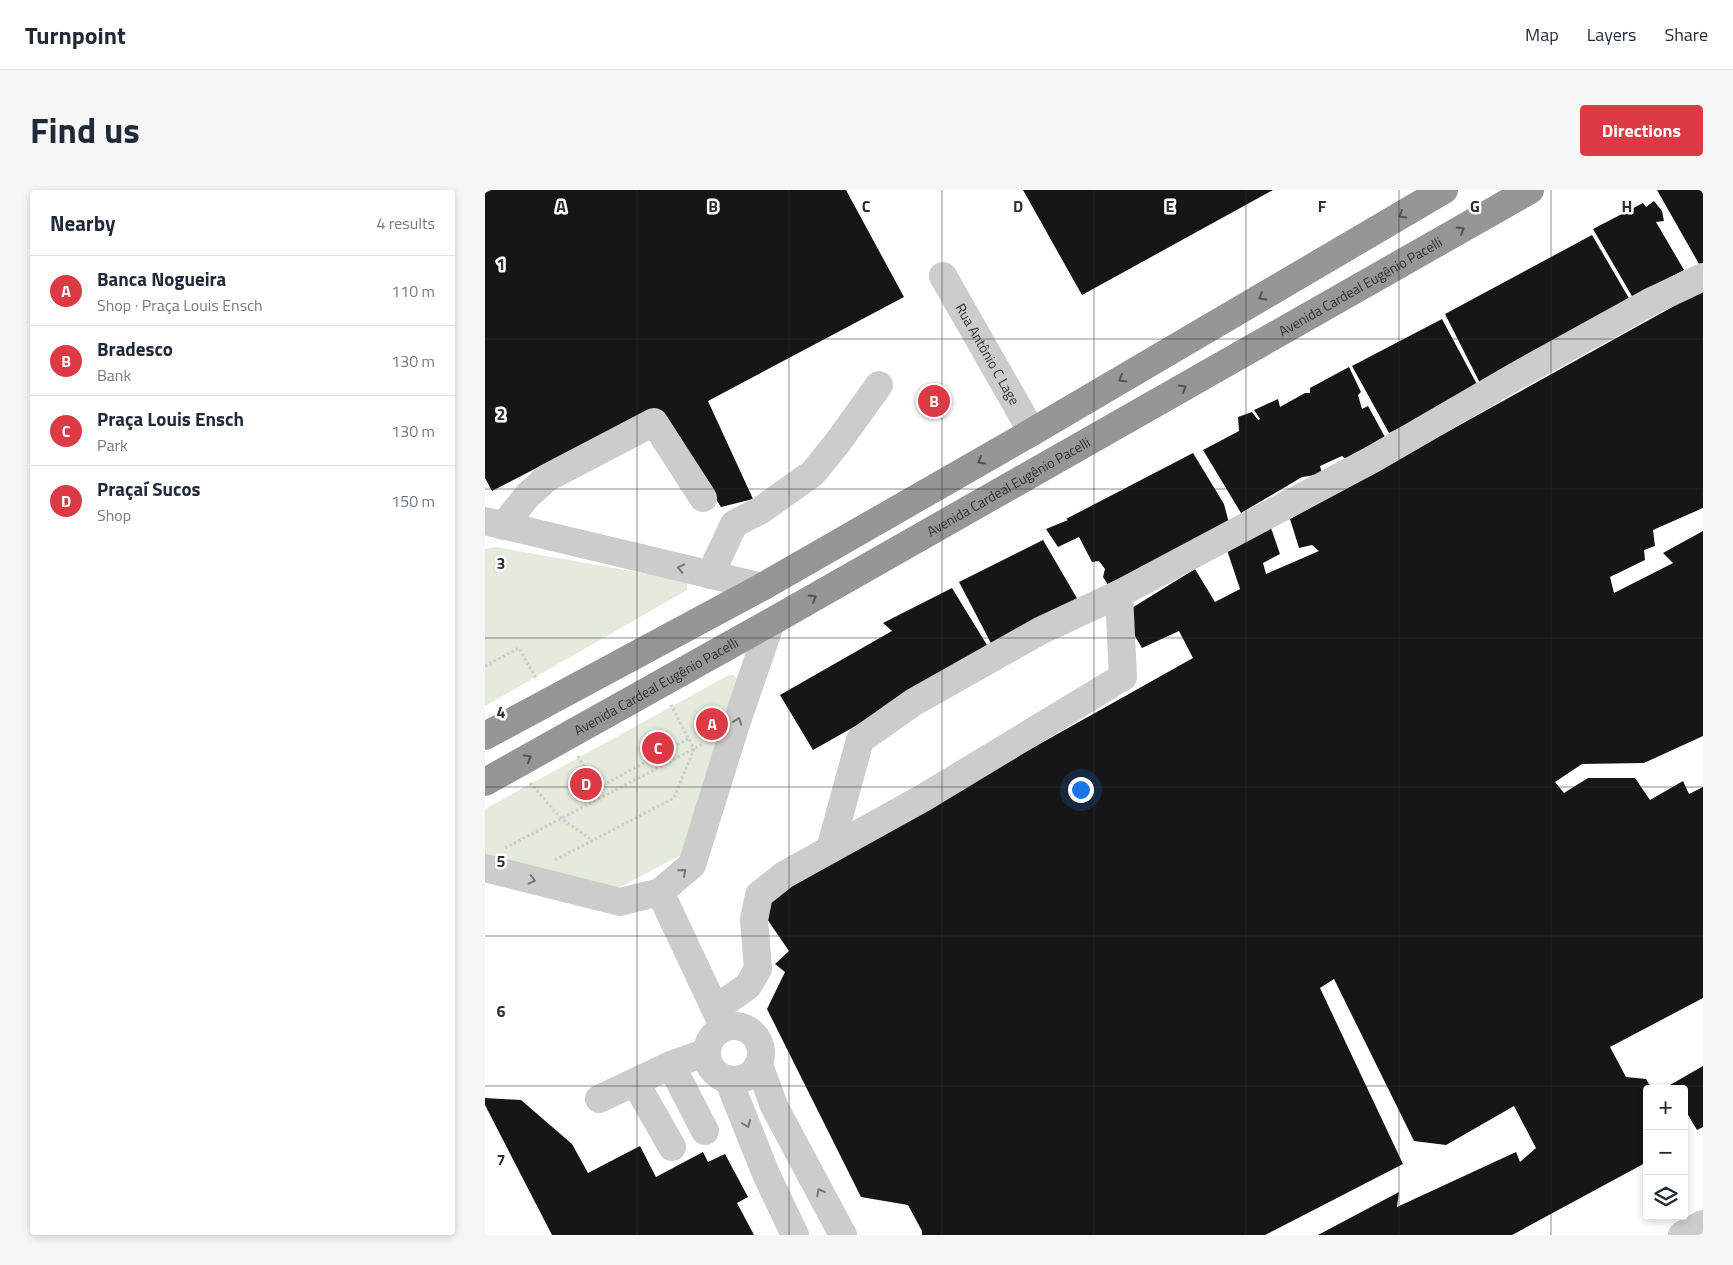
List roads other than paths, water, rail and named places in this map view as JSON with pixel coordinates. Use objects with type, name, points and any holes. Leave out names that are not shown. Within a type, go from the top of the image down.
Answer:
[{"type":"highway","points":[[485,736],[762,587],[1032,432],[1444,190]]},
{"type":"highway","name":"Avenida Cardeal Eugênio Pacelli","points":[[485,782],[771,622],[1530,190]]},
{"type":"street","name":"Rua Antônio C Lage","points":[[943,276],[1032,432]]},
{"type":"street","points":[[830,849],[860,740],[914,702],[1040,630],[1119,594],[1373,459],[1516,376],[1650,302],[1703,276]]},
{"type":"street","points":[[710,575],[734,524],[761,510],[813,472],[838,442],[879,385]]},
{"type":"street","points":[[494,524],[547,478],[654,422],[703,498]]},
{"type":"street","points":[[494,524],[762,587]]},
{"type":"street","points":[[660,892],[722,1018],[752,1032],[759,1041],[762,1053],[759,1065],[751,1074],[740,1079],[728,1079],[717,1074],[709,1064],[707,1052],[710,1041],[718,1031],[722,1018],[748,986],[758,969],[754,920],[759,895],[784,875],[923,798],[1123,677],[1119,594]]},
{"type":"street","points":[[490,866],[521,878],[620,902],[660,892],[692,865],[735,727],[771,622]]},
{"type":"street","points":[[599,1100],[671,1065],[707,1052]]},
{"type":"street","points":[[671,1065],[705,1131]]},
{"type":"street","points":[[759,1065],[774,1106],[843,1235]]},
{"type":"street","points":[[728,1079],[766,1174],[795,1235]]},
{"type":"street","points":[[635,1082],[672,1147]]},
{"type":"street","points":[[766,1174],[798,1152]]},
{"type":"street","points":[[1683,1235],[1703,1224]]},
{"type":"place","name":"Bradesco","points":[[934,401]]},
{"type":"place","name":"Banca Nogueira","points":[[712,724]]},
{"type":"place","name":"Praça Louis Ensch","points":[[658,748]]},
{"type":"place","name":"Praçaí Sucos","points":[[586,784]]}]
